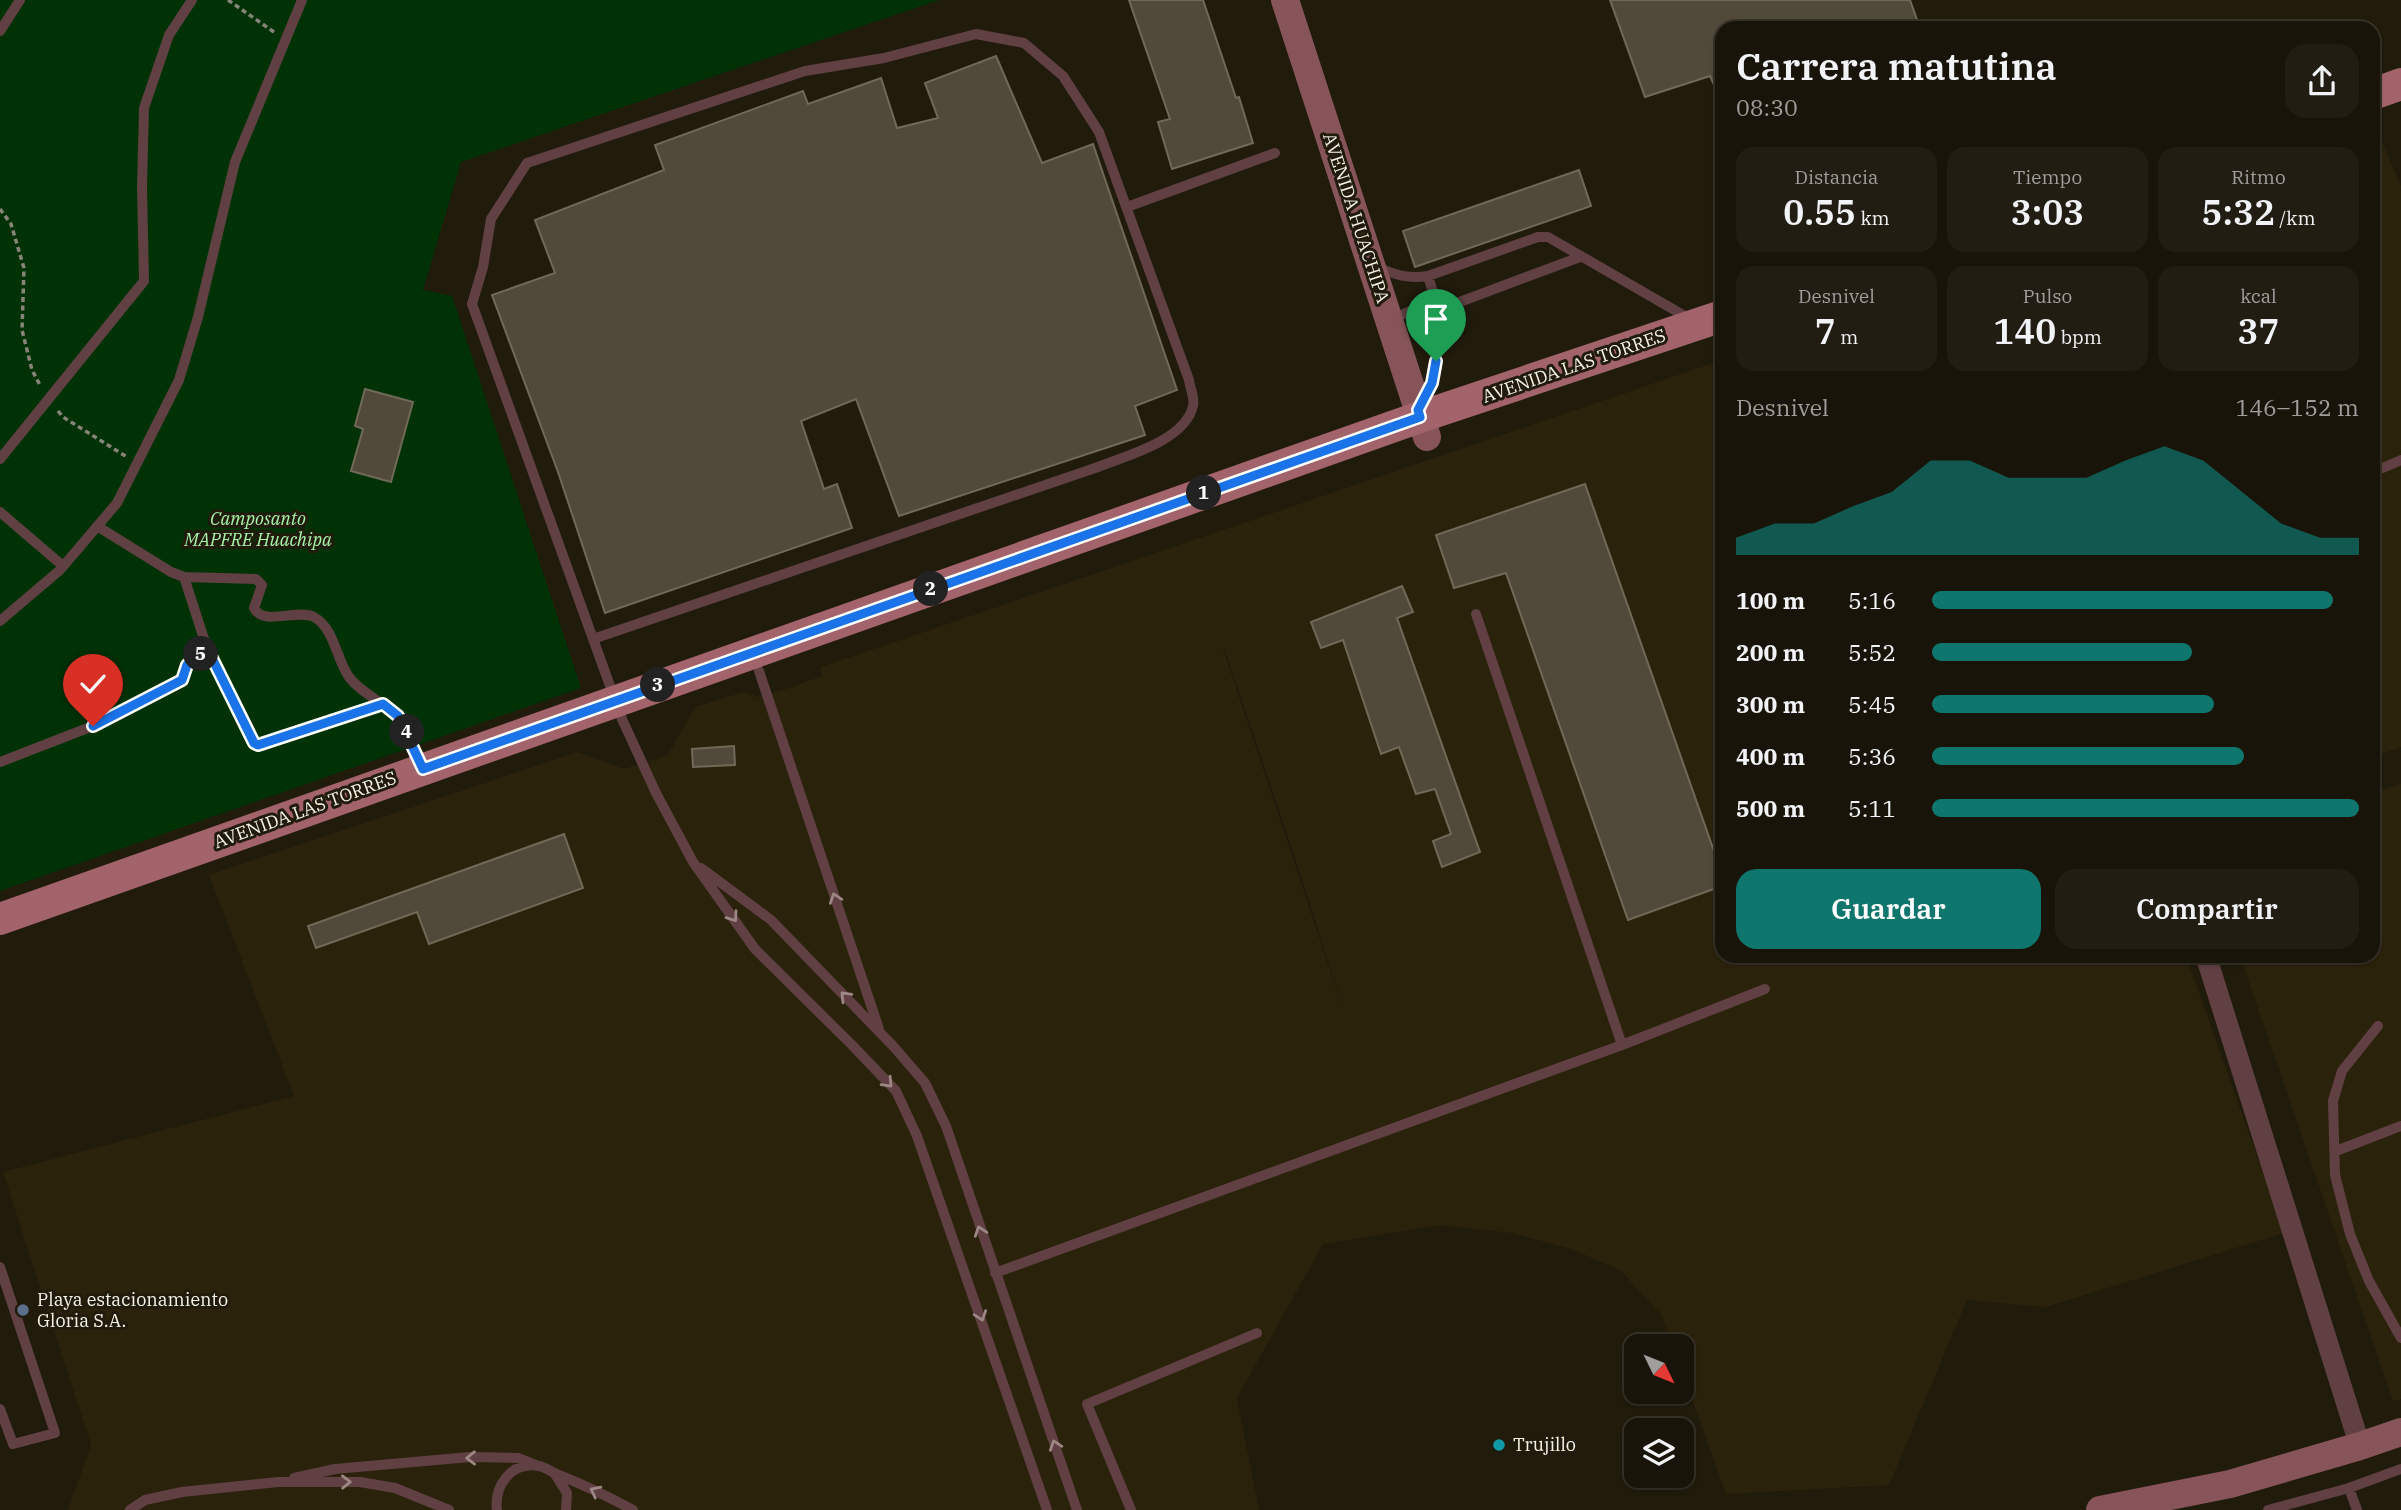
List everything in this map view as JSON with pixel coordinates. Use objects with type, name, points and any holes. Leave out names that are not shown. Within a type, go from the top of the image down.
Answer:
[{"type":"main road","points":[[2380,92],[2401,84]]},
{"type":"main road","points":[[2380,112],[2401,105]]},
{"type":"main road","name":"AVENIDA LAS TORRES","points":[[0,939],[618,710],[1422,421],[1714,326]]},
{"type":"main road","name":"AVENIDA LAS TORRES","points":[[0,919],[423,769],[759,671],[1422,421]]},
{"type":"street","name":"AVENIDA HUACHIPA","points":[[1284,0],[1422,421]]},
{"type":"street","points":[[2208,963],[2360,1446]]},
{"type":"street","points":[[2100,1510],[2230,1484],[2401,1432]]},
{"type":"lane","points":[[0,32],[20,0]]},
{"type":"lane","points":[[0,459],[144,281],[144,108],[169,35],[192,0]]},
{"type":"lane","points":[[0,621],[63,566],[117,503],[179,380],[198,317],[235,162],[302,0]]},
{"type":"lane","points":[[593,639],[1095,468],[1163,440],[1187,423],[1194,403],[1189,380],[1099,132],[1063,76],[1024,43],[976,34],[884,58],[805,71],[527,163],[491,219],[483,267],[472,304],[618,710],[656,793],[693,862],[755,949],[896,1091],[917,1136],[1047,1510]]},
{"type":"lane","points":[[1127,207],[1275,153]]},
{"type":"lane","points":[[1371,264],[1398,276],[1428,276],[1538,237],[1548,237],[1580,257],[1714,326]]},
{"type":"lane","points":[[1422,421],[1435,372],[1436,330],[1441,317],[1457,303],[1580,257]]},
{"type":"lane","points":[[1428,276],[1441,317]]},
{"type":"lane","points":[[1389,321],[1435,300]]},
{"type":"lane","points":[[2380,469],[2401,460]]},
{"type":"lane","points":[[0,512],[63,566]]},
{"type":"lane","points":[[97,526],[171,572],[184,577],[256,579],[262,585],[254,608],[256,612],[272,617],[296,614],[314,617],[329,633],[349,677],[364,692],[398,716],[423,769]]},
{"type":"lane","points":[[184,577],[207,648],[251,741],[258,745],[383,704]]},
{"type":"lane","points":[[1476,614],[1622,1045]]},
{"type":"lane","points":[[0,762],[93,726],[182,680],[187,665],[207,648]]},
{"type":"lane","points":[[759,671],[880,1032]]},
{"type":"lane","points":[[693,862],[771,920],[880,1032],[925,1083],[946,1126],[1077,1510]]},
{"type":"lane","points":[[995,1273],[1622,1045],[1765,989]]},
{"type":"lane","points":[[2378,1026],[2342,1071],[2333,1101],[2335,1175],[2350,1234],[2369,1281],[2401,1338]]},
{"type":"lane","points":[[2336,1151],[2401,1126]]},
{"type":"lane","points":[[0,1267],[55,1433],[13,1444],[0,1409]]},
{"type":"lane","points":[[1131,1510],[1087,1404],[1257,1333]]},
{"type":"lane","points":[[130,1510],[145,1500],[182,1492],[278,1482],[335,1469],[470,1457],[518,1458],[576,1481],[633,1510]]},
{"type":"lane","points":[[498,1510],[497,1494],[502,1482],[511,1472],[524,1466],[538,1466]]},
{"type":"lane","points":[[2268,1510],[2348,1488],[2401,1469]]},
{"type":"lane","points":[[555,1474],[567,1493],[566,1510]]},
{"type":"lane","points":[[278,1482],[372,1484],[395,1488],[449,1510]]},
{"type":"lane","points":[[2348,1488],[2357,1510]]},
{"type":"path","points":[[228,0],[284,39]]},
{"type":"path","points":[[0,209],[10,224],[24,268],[22,330],[32,370],[48,400],[63,417],[138,463]]},
{"type":"shaded area","points":[[2380,137],[2401,186],[2401,747],[2380,754]]},
{"type":"shaded area","points":[[1715,362],[1715,963],[2188,963],[2284,1233],[2046,1307],[1967,1300],[1889,1485],[1726,1494],[1694,1404],[1694,1334],[1669,1334],[1662,1316],[1620,1270],[1571,1249],[1512,1233],[1440,1225],[1323,1244],[1237,1398],[1259,1510],[68,1510],[91,1445],[3,1172],[294,1096],[209,875],[578,752],[624,769],[668,755],[695,707],[744,692],[758,697],[822,676],[821,667]],"holes":[[[1223,649],[1295,858],[1350,1030]]]},
{"type":"shaded area","points":[[2401,784],[2401,1399],[2393,1401],[2242,963],[2380,963],[2380,791]]},
{"type":"green space","name":"Camposanto MAPFRE Huachipa","points":[[0,0],[939,0],[461,162],[423,290],[452,296],[581,688],[0,891]]},
{"type":"building","points":[[1129,0],[1203,0],[1253,143],[1172,169],[1158,122],[1170,119]]},
{"type":"building","points":[[1610,0],[1910,0],[1918,21],[1715,21],[1715,87],[1710,76],[1645,97]]},
{"type":"building","points":[[996,56],[1042,163],[1093,144],[1177,390],[1135,406],[1145,435],[899,516],[856,399],[801,421],[824,489],[837,484],[852,528],[605,613],[558,472],[492,295],[555,273],[535,220],[664,170],[655,145],[803,91],[808,104],[881,78],[897,128],[938,118],[925,83]]},
{"type":"building","points":[[1579,170],[1591,206],[1415,267],[1403,231]]},
{"type":"building","points":[[365,389],[413,402],[391,482],[351,471],[363,429],[355,426]]},
{"type":"building","points":[[1585,484],[1715,854],[1715,889],[1628,920],[1506,573],[1454,588],[1436,535]]},
{"type":"building","points":[[1402,586],[1413,612],[1397,618],[1480,852],[1442,867],[1433,841],[1451,834],[1435,789],[1416,794],[1399,747],[1381,754],[1343,640],[1321,648],[1311,622]]},
{"type":"building","points":[[734,746],[735,765],[693,767],[692,749]]},
{"type":"building","points":[[564,834],[583,888],[429,944],[417,912],[316,948],[308,926]]},
{"type":"place","name":"Playa estacionamiento Gloria S.A.","points":[[23,1310]]},
{"type":"place","name":"Trujillo","points":[[1499,1445]]},
{"type":"route","points":[[93,726],[182,680],[187,665],[207,648],[254,743],[258,745],[383,704],[398,716],[423,769],[1420,417],[1418,410],[1432,383],[1436,361]]}]
